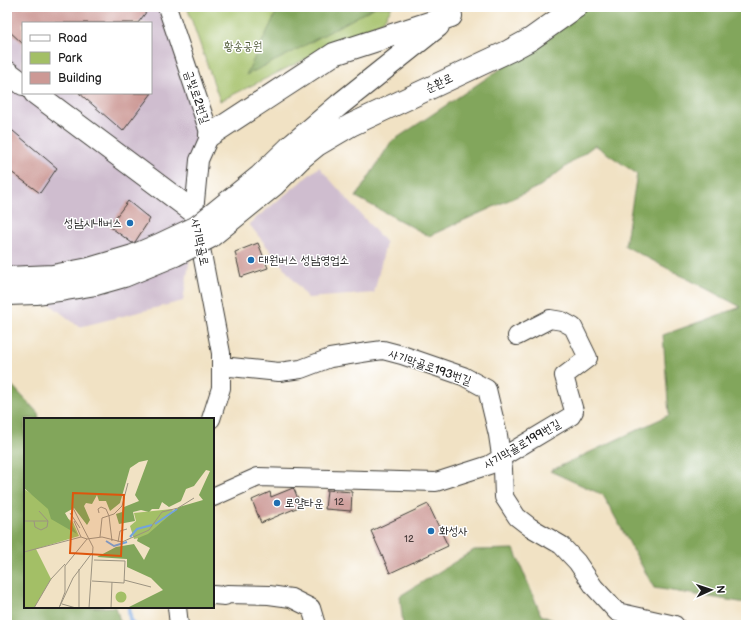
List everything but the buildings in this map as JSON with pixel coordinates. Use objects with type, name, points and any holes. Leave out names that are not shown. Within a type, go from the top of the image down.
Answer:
[{"type":"main road","name":"순환로","points":[[296,152],[317,145],[351,125],[509,51],[532,39],[576,7]]},
{"type":"main road","points":[[210,135],[334,54],[457,12]]},
{"type":"main road","points":[[12,290],[36,293],[96,284],[124,276],[175,255],[210,237],[262,195],[296,152],[339,104],[457,12]]},
{"type":"main road","points":[[7,72],[22,83]]},
{"type":"main road","name":"사기막골로","points":[[36,94],[194,212]]},
{"type":"main road","points":[[12,290],[7,278],[53,276],[88,269],[133,256],[197,227],[260,176],[296,152]]},
{"type":"main road","points":[[12,290],[104,279],[168,254],[200,239]]},
{"type":"street","name":"금빛로2번길","points":[[167,7],[210,135],[199,160],[194,212]]},
{"type":"street","name":"사기막골로","points":[[194,212],[221,353],[221,388],[211,418]]},
{"type":"street","name":"사기막골로199번길","points":[[214,497],[258,477],[282,479],[436,482],[489,465],[502,463],[574,412],[564,376],[588,358],[573,328],[562,321],[550,318],[517,336]]},
{"type":"street","name":"사기막골로193번길","points":[[221,366],[279,372],[301,369],[330,358],[383,350],[463,376],[487,389],[502,463],[504,497],[517,517],[530,527],[561,545],[577,562],[594,587],[617,612],[675,625]]},
{"type":"street","points":[[214,595],[269,595],[291,598],[311,608],[316,625]]},
{"type":"street","points":[[176,608],[179,625]]},
{"type":"shaded area","points":[[7,7],[164,7],[210,135],[183,301],[79,327],[7,270]]},
{"type":"shaded area","points":[[319,167],[386,243],[374,293],[308,298],[249,224]]},
{"type":"green space","name":"황송공원","points":[[187,7],[392,7],[383,21],[220,101]]},
{"type":"green space","points":[[279,7],[375,7],[289,54],[246,75]]},
{"type":"green space","points":[[559,7],[746,7],[746,603],[654,588],[603,495],[550,471],[669,415],[663,335],[741,307],[625,246],[637,174],[595,145],[540,186],[429,236],[356,197],[391,142],[569,23]]},
{"type":"green space","points":[[7,380],[38,413],[39,418],[24,418],[24,608],[116,608],[121,625],[7,625]]},
{"type":"green space","points":[[514,549],[541,615],[565,625],[403,625],[400,596],[474,550]]},
{"type":"waterway","points":[[129,608],[130,618],[133,625]]},
{"type":"place","name":"성남시내버스","points":[[130,223]]},
{"type":"place","name":"대원버스 성남영업소","points":[[251,260]]},
{"type":"place","name":"로얄타운","points":[[277,503]]},
{"type":"place","name":"화성사","points":[[431,531]]}]
